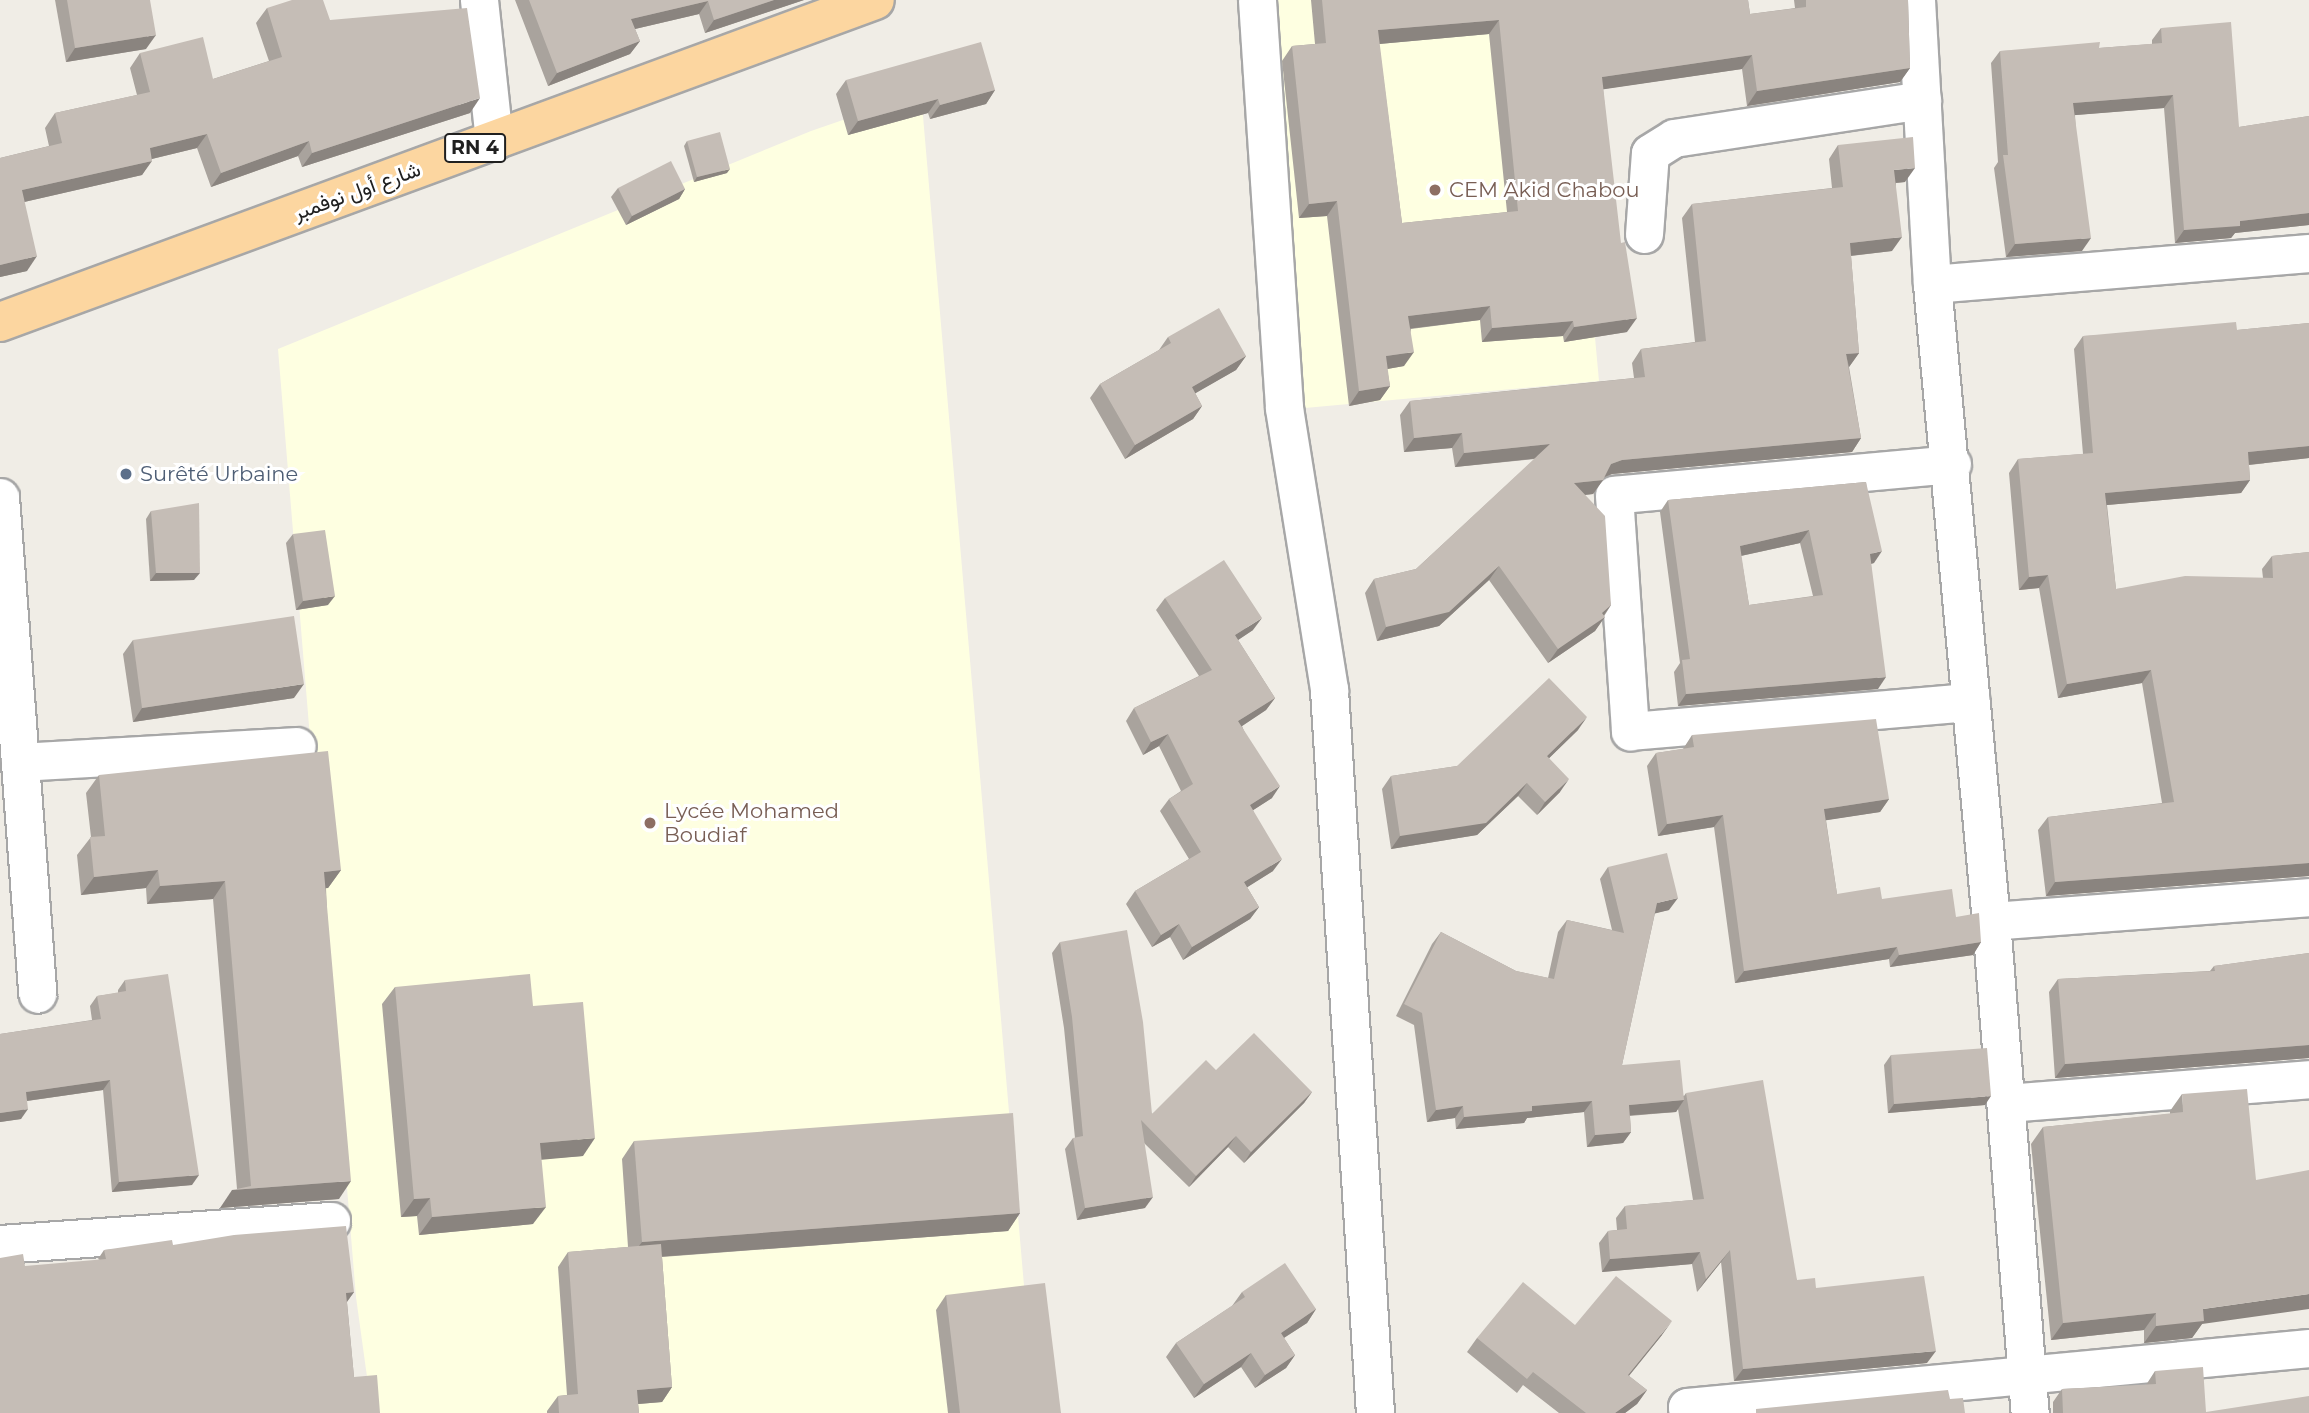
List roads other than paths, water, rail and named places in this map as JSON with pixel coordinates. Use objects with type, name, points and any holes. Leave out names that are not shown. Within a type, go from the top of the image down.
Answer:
[{"type":"main road","name":"شارع أول نوفمبر","points":[[74,295],[875,0]]},
{"type":"main road","name":"RN 4","points":[[0,322],[74,295]]},
{"type":"main road","name":"RN 4","points":[[0,339],[74,295]]},
{"type":"street","points":[[479,0],[494,141]]},
{"type":"street","points":[[1257,0],[1284,408],[1329,690],[1375,1413]]},
{"type":"street","points":[[1916,0],[1932,284],[1952,464],[1992,921],[2030,1413]]},
{"type":"street","points":[[1644,233],[1650,153],[1674,138],[1922,100]]},
{"type":"street","points":[[1932,284],[2309,253]]},
{"type":"street","points":[[1952,464],[1614,495],[1630,731],[1971,702]]},
{"type":"street","points":[[1,516],[37,994]]},
{"type":"street","points":[[20,762],[297,746]]},
{"type":"street","points":[[1992,921],[2309,897]]},
{"type":"street","points":[[2006,1103],[2309,1079]]},
{"type":"street","points":[[0,1244],[331,1220]]},
{"type":"street","points":[[1688,1413],[1687,1407],[2309,1348]]},
{"type":"place","name":"CEM Akid Chabou","points":[[1435,190]]},
{"type":"place","name":"Surêté Urbaine","points":[[126,474]]},
{"type":"place","name":"Lycée Mohamed Boudiaf","points":[[650,823]]}]
